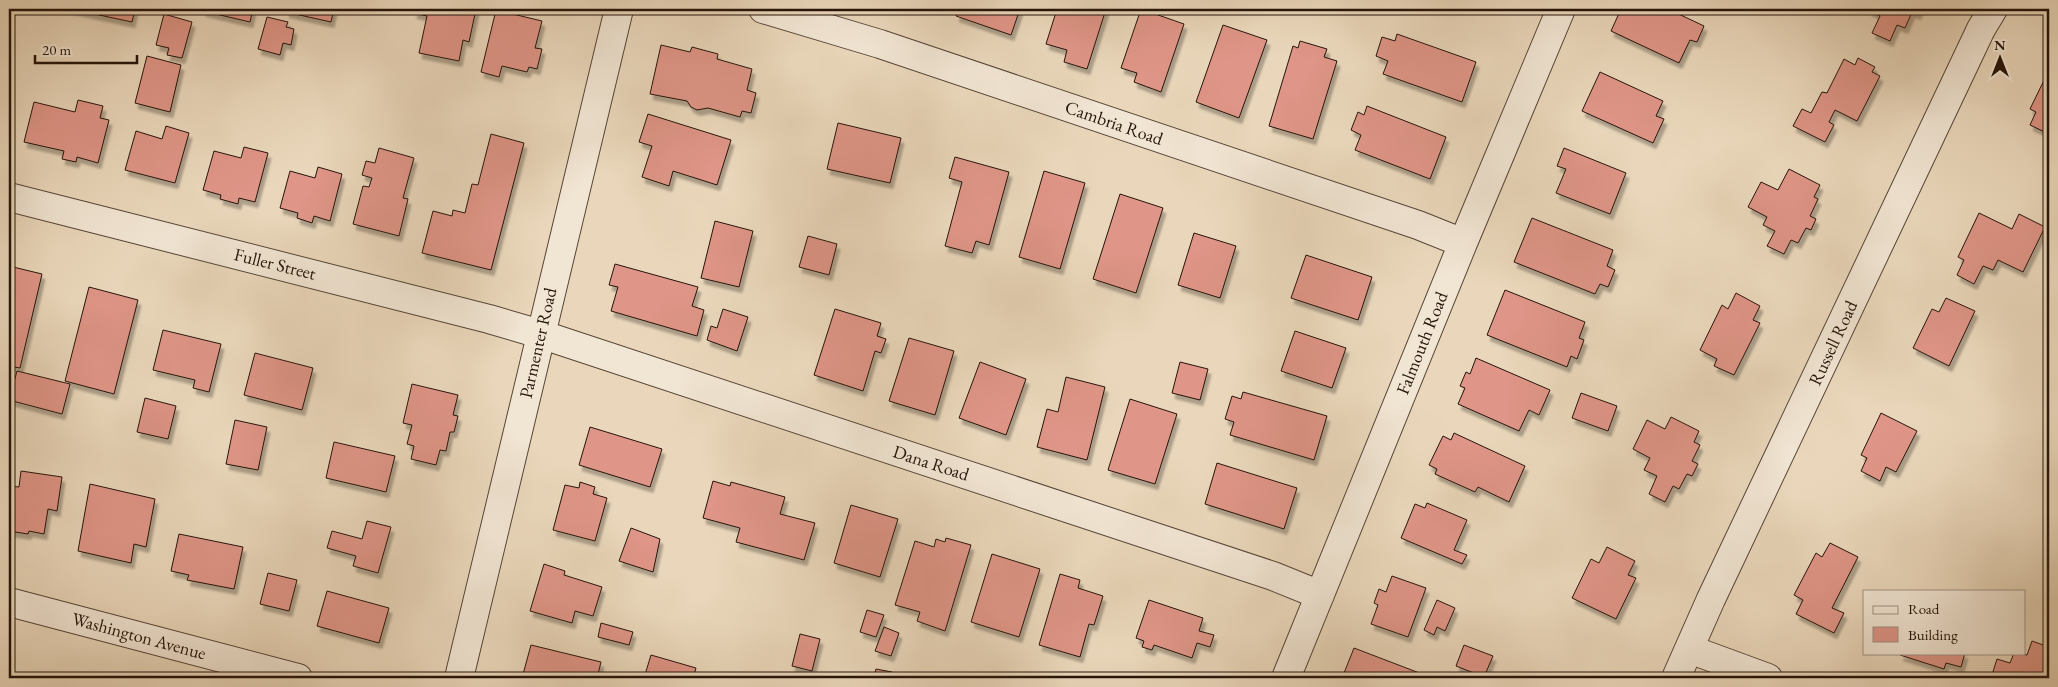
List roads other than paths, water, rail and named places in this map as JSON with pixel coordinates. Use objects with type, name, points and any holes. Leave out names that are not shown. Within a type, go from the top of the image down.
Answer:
[{"type":"street","name":"Parmenter Road","points":[[459,678],[619,9]]},
{"type":"street","name":"Cambria Road","points":[[763,9],[890,47],[1418,225],[1463,243]]},
{"type":"street","name":"Falmouth Road","points":[[1286,678],[1463,243],[1561,9]]},
{"type":"street","name":"Russell Road","points":[[1676,678],[1977,38],[1993,9]]},
{"type":"street","name":"Fuller Street","points":[[9,197],[489,319],[540,334]]},
{"type":"street","name":"Dana Road","points":[[540,334],[1273,576],[1320,595]]},
{"type":"street","name":"Washington Avenue","points":[[9,602],[298,678]]},
{"type":"street","points":[[1689,649],[1768,678]]}]
